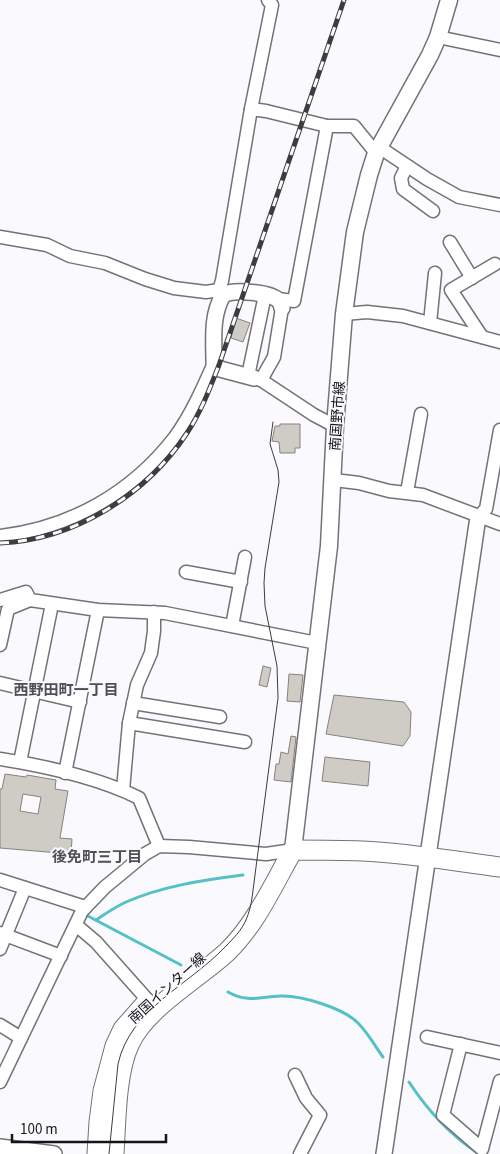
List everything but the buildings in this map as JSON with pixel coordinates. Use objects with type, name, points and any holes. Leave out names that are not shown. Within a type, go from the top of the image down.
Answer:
[{"type":"main road","name":"南国野市線","points":[[293,850],[329,546],[334,480],[335,426],[344,314],[355,232],[369,175],[378,150],[430,55],[438,37],[449,0]]},
{"type":"main road","points":[[293,850],[362,851],[429,857],[500,867]]},
{"type":"main road","name":"南国インター線","points":[[98,1154],[99,1122],[103,1092],[115,1046],[123,1029],[153,1006],[237,922],[264,902],[293,850]]},
{"type":"main road","name":"南国インター線","points":[[114,1154],[121,1068],[125,1053],[133,1037],[153,1006]]},
{"type":"street","points":[[0,536],[40,529],[82,514],[108,499],[160,455],[176,435],[204,387],[214,362],[215,315],[221,292],[251,110],[272,5],[268,0]]},
{"type":"street","points":[[438,37],[500,50]]},
{"type":"street","points":[[251,110],[266,111],[327,126],[354,126],[378,150],[459,198],[500,205]]},
{"type":"street","points":[[0,237],[47,245],[70,256],[105,263],[174,288],[206,292],[236,291],[274,301],[294,301],[327,126]]},
{"type":"street","points":[[407,166],[401,178],[403,189],[434,211]]},
{"type":"street","points":[[450,242],[472,278]]},
{"type":"street","points":[[482,337],[451,290],[495,264]]},
{"type":"street","points":[[430,323],[435,273]]},
{"type":"street","points":[[254,378],[274,301]]},
{"type":"street","points":[[254,378],[274,357],[274,301]]},
{"type":"street","points":[[344,314],[388,313],[500,342]]},
{"type":"street","points":[[214,362],[220,369],[254,378],[335,426]]},
{"type":"street","points":[[408,492],[421,414]]},
{"type":"street","points":[[384,1154],[478,517],[486,509],[500,430]]},
{"type":"street","points":[[334,480],[389,491],[423,495],[500,524]]},
{"type":"street","points":[[232,626],[245,557]]},
{"type":"street","points":[[186,572],[241,582]]},
{"type":"street","points":[[0,600],[26,592],[30,600]]},
{"type":"street","points":[[0,645],[8,609],[30,600],[98,610],[165,613],[317,643]]},
{"type":"street","points":[[20,762],[52,604]]},
{"type":"street","points":[[66,773],[98,610]]},
{"type":"street","points":[[123,790],[129,723],[138,684],[150,653],[154,631],[154,612]]},
{"type":"street","points":[[0,683],[80,702]]},
{"type":"street","points":[[134,703],[220,717]]},
{"type":"street","points":[[129,723],[245,742]]},
{"type":"street","points":[[0,759],[66,773],[123,790],[139,798],[159,846]]},
{"type":"street","points":[[0,1082],[85,908],[105,887],[145,854],[159,846],[266,854],[293,850]]},
{"type":"street","points":[[0,880],[85,908]]},
{"type":"street","points":[[0,949],[3,934],[26,888]]},
{"type":"street","points":[[76,925],[96,942],[153,1006]]},
{"type":"street","points":[[3,934],[61,956]]},
{"type":"street","points":[[0,1025],[21,1038]]},
{"type":"street","points":[[427,1037],[500,1053]]},
{"type":"street","points":[[461,1044],[443,1115],[482,1149],[500,1081]]},
{"type":"street","points":[[295,1075],[306,1098],[320,1116],[300,1154]]},
{"type":"street","points":[[0,1147],[54,1154]]},
{"type":"waterway","points":[[96,920],[122,904],[140,896],[198,882],[243,875]]},
{"type":"waterway","points":[[86,915],[181,965]]},
{"type":"waterway","points":[[228,992],[248,998],[289,996],[310,1000],[342,1012],[358,1023],[383,1057]]},
{"type":"waterway","points":[[409,1082],[440,1122],[458,1139],[479,1154]]},
{"type":"tram line","points":[[109,1154],[118,1064],[125,1045],[135,1028],[162,999],[211,961],[234,938],[244,924],[252,898],[278,698],[277,666],[265,606],[264,583],[279,482],[278,470],[270,444],[273,422]]},
{"type":"railway","points":[[0,543],[28,540],[55,533],[81,523],[106,510],[151,476],[187,433],[201,408],[219,365],[344,0]]},
{"type":"district","name":"西野田町一丁目","points":[[66,690]]},
{"type":"district","name":"後免町三丁目","points":[[97,857]]}]
